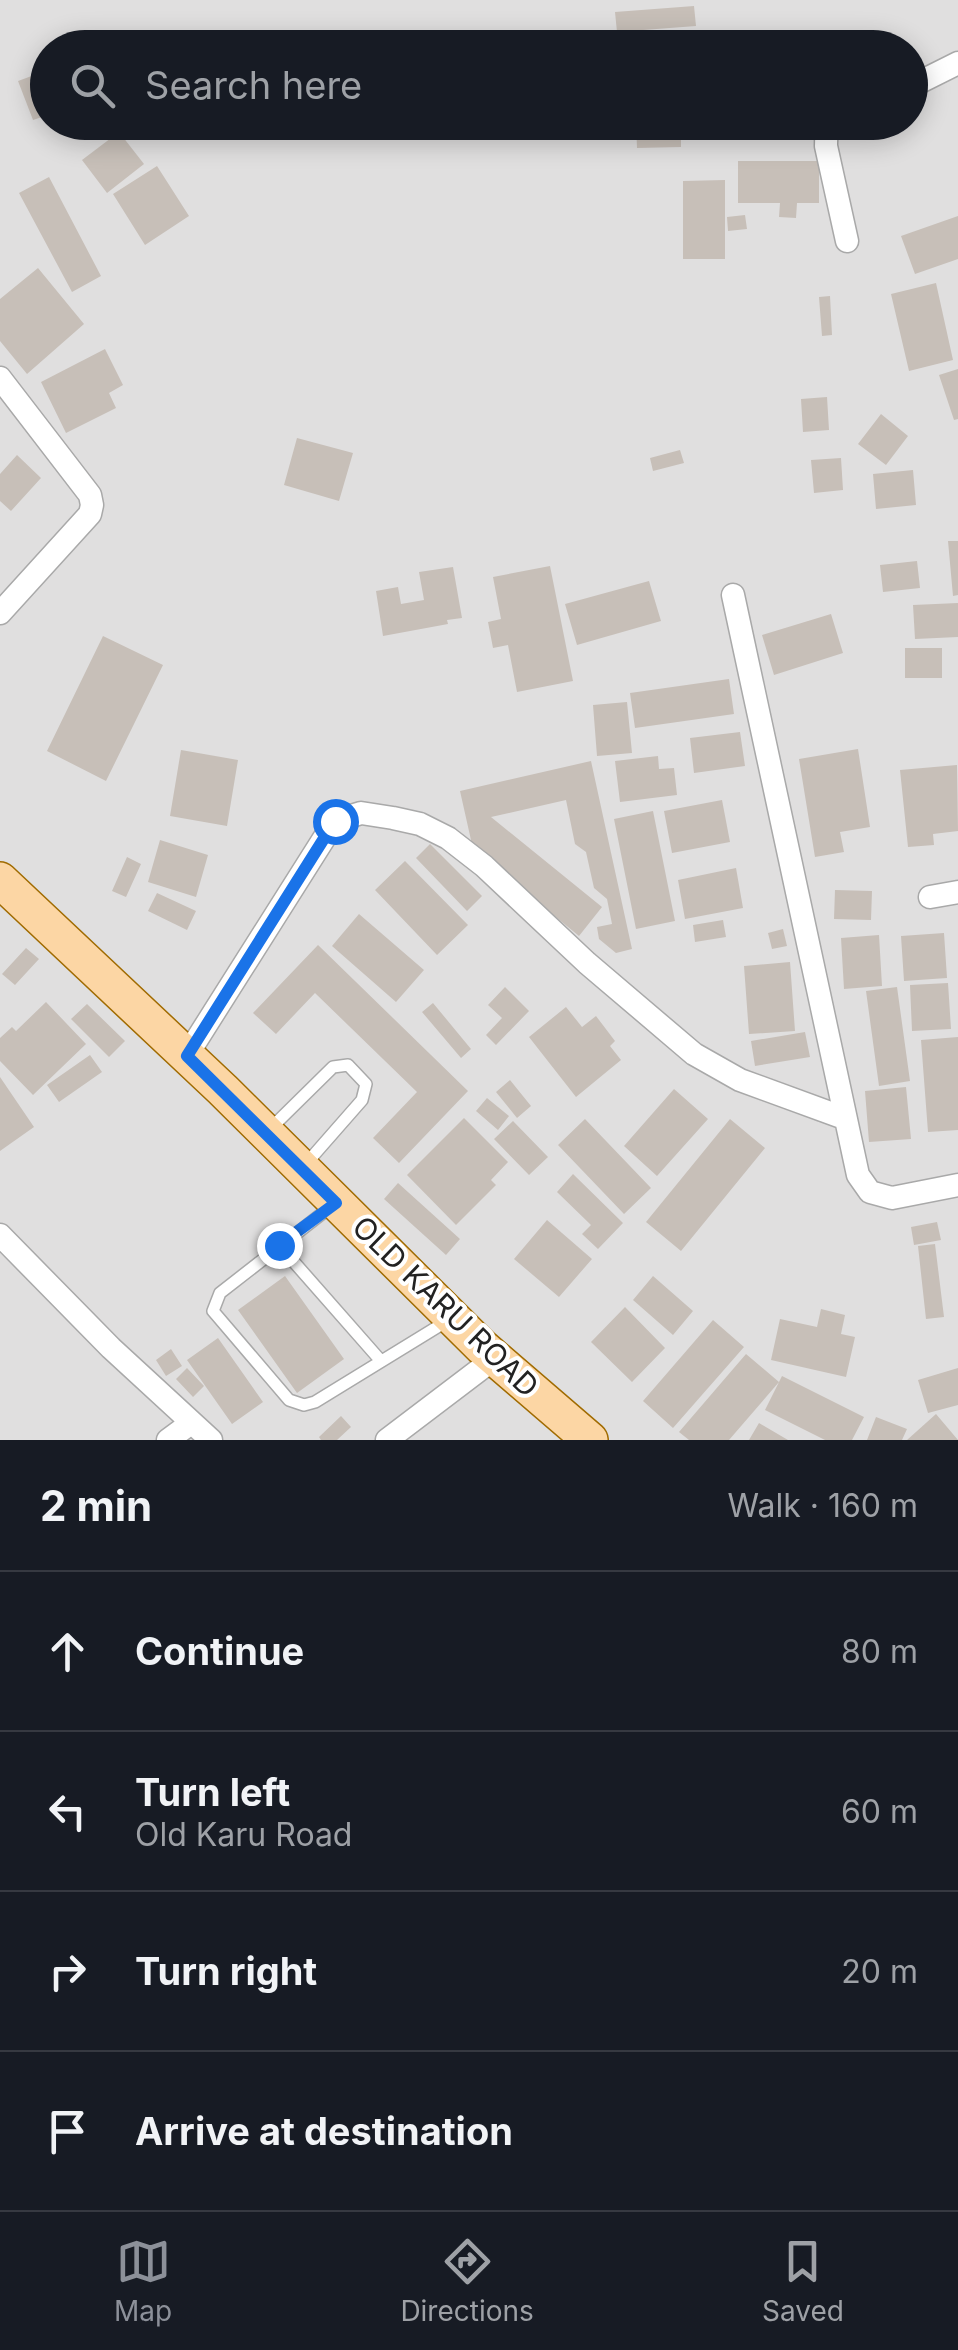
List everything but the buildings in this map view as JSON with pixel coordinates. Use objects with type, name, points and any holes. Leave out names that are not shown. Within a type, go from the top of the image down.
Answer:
[{"type":"main road","name":"OLD KARU ROAD","points":[[0,880],[267,1133],[494,1358],[590,1440]]},
{"type":"street","points":[[928,78],[958,63]]},
{"type":"street","points":[[826,140],[847,241]]},
{"type":"street","points":[[0,378],[90,495],[92,505],[90,514],[0,614]]},
{"type":"street","points":[[733,596],[858,1175],[870,1192],[892,1198],[958,1186]]},
{"type":"street","points":[[187,1056],[335,821],[360,813],[420,824],[448,838],[694,1054],[740,1080],[844,1118]]},
{"type":"street","points":[[930,897],[958,892]]},
{"type":"street","points":[[0,1236],[111,1348],[211,1440]]},
{"type":"street","points":[[387,1440],[494,1358]]},
{"type":"street","points":[[168,1440],[191,1423]]},
{"type":"lane","points":[[267,1133],[333,1066],[348,1065],[366,1084],[362,1100],[302,1168]]},
{"type":"lane","points":[[336,1203],[220,1293],[214,1311],[289,1400],[304,1405],[314,1402],[452,1318]]},
{"type":"lane","points":[[279,1245],[381,1361]]},
{"type":"shaded area","points":[[0,0],[958,0],[958,1440],[0,1440]]},
{"type":"route","points":[[279,1245],[336,1203],[187,1056],[335,821]]}]
